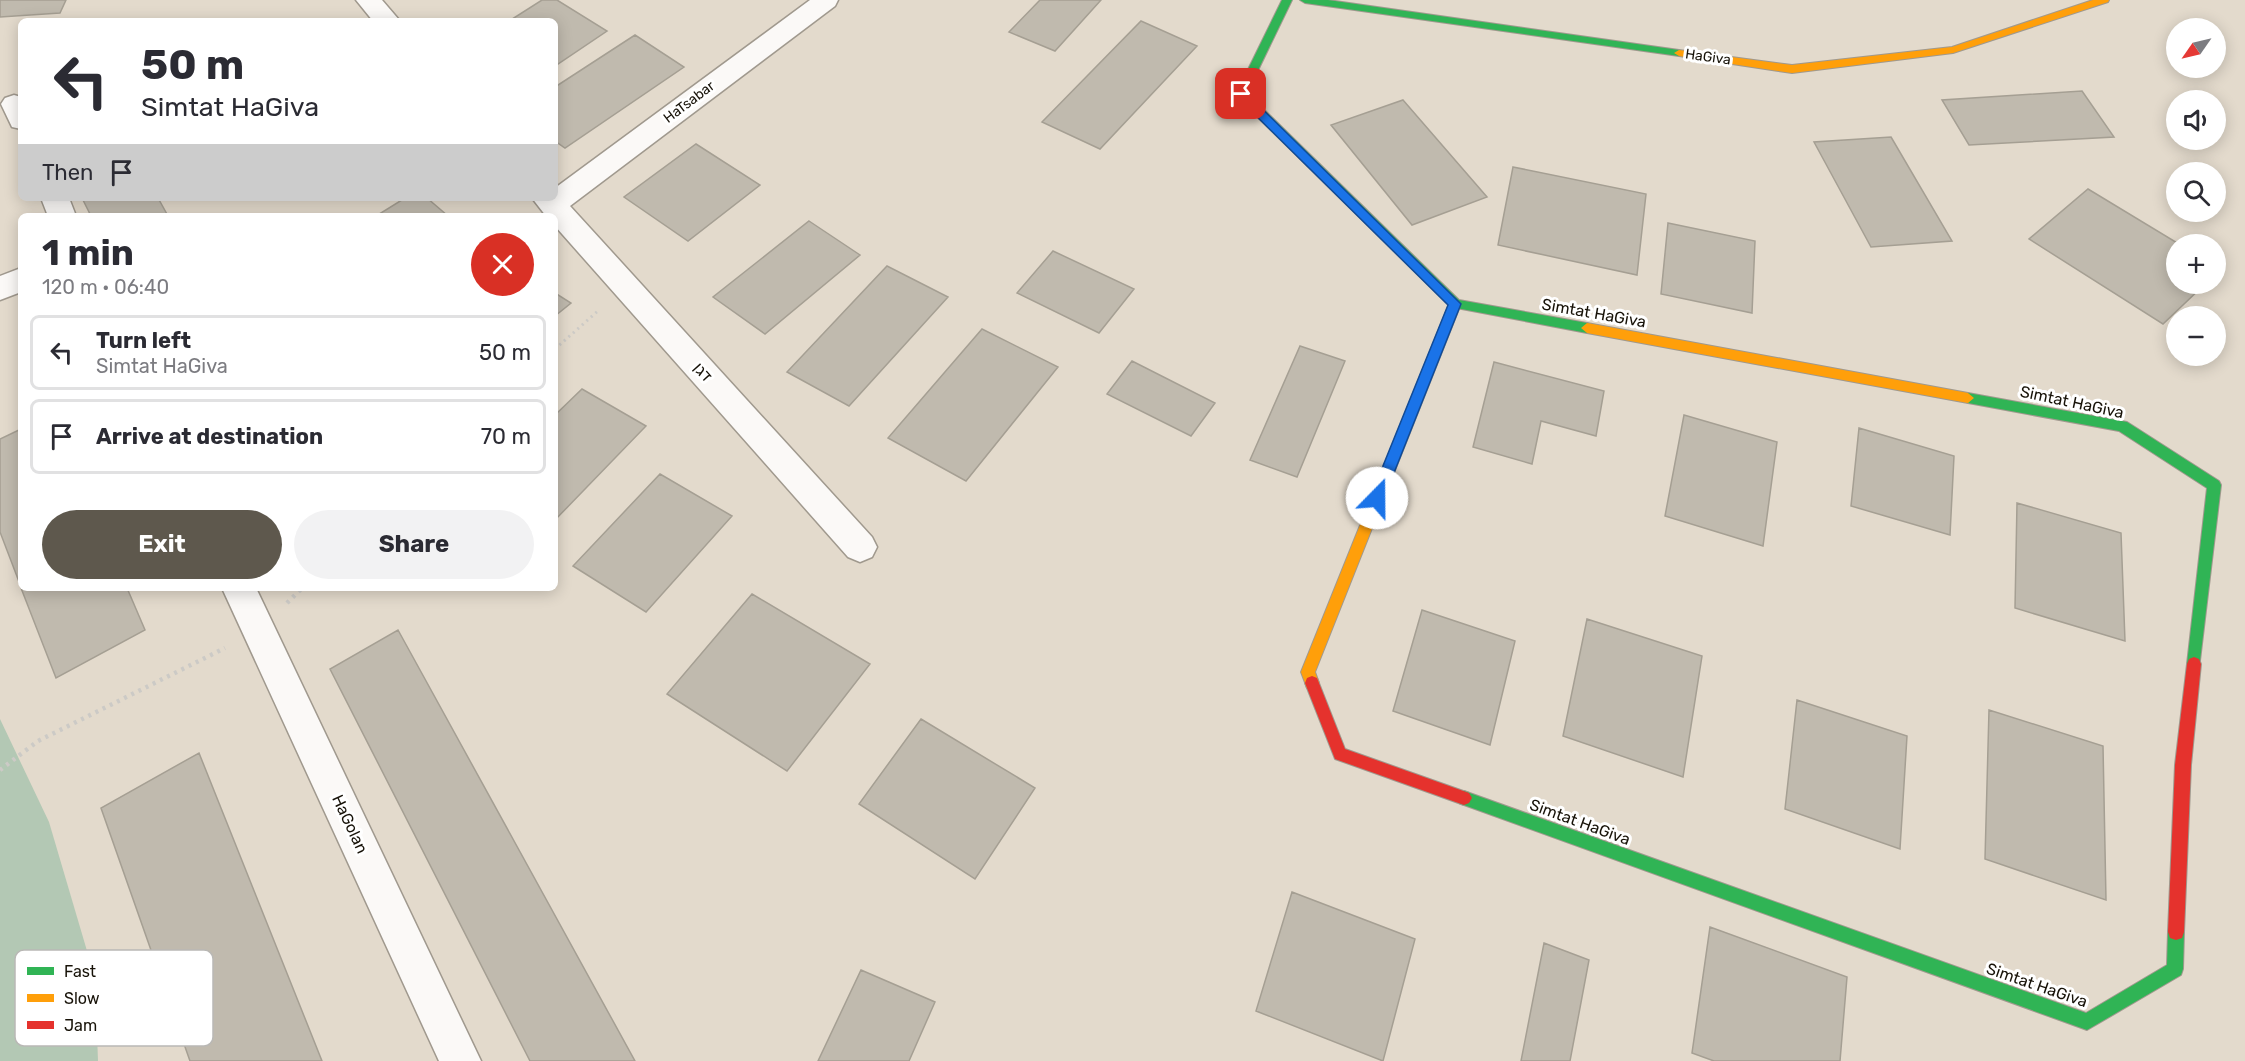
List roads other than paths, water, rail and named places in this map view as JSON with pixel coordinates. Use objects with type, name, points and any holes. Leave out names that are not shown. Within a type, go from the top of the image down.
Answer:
[{"type":"street","points":[[368,0],[384,18]]},
{"type":"street","name":"HaTsabar","points":[[558,194],[826,0]]},
{"type":"street","points":[[1287,0],[1241,94],[1455,304]]},
{"type":"street","name":"HaGiva","points":[[1305,0],[1792,69],[1953,50],[2104,0]]},
{"type":"street","name":"דגן","points":[[549,201],[860,547]]},
{"type":"street","points":[[0,289],[18,280]]},
{"type":"street","name":"Simtat HaGiva","points":[[1455,304],[2122,426],[2214,485],[2183,765],[2175,969],[2087,1022],[1340,753],[1308,672],[1455,304]]},
{"type":"street","name":"HaGolan","points":[[239,591],[460,1061]]}]
